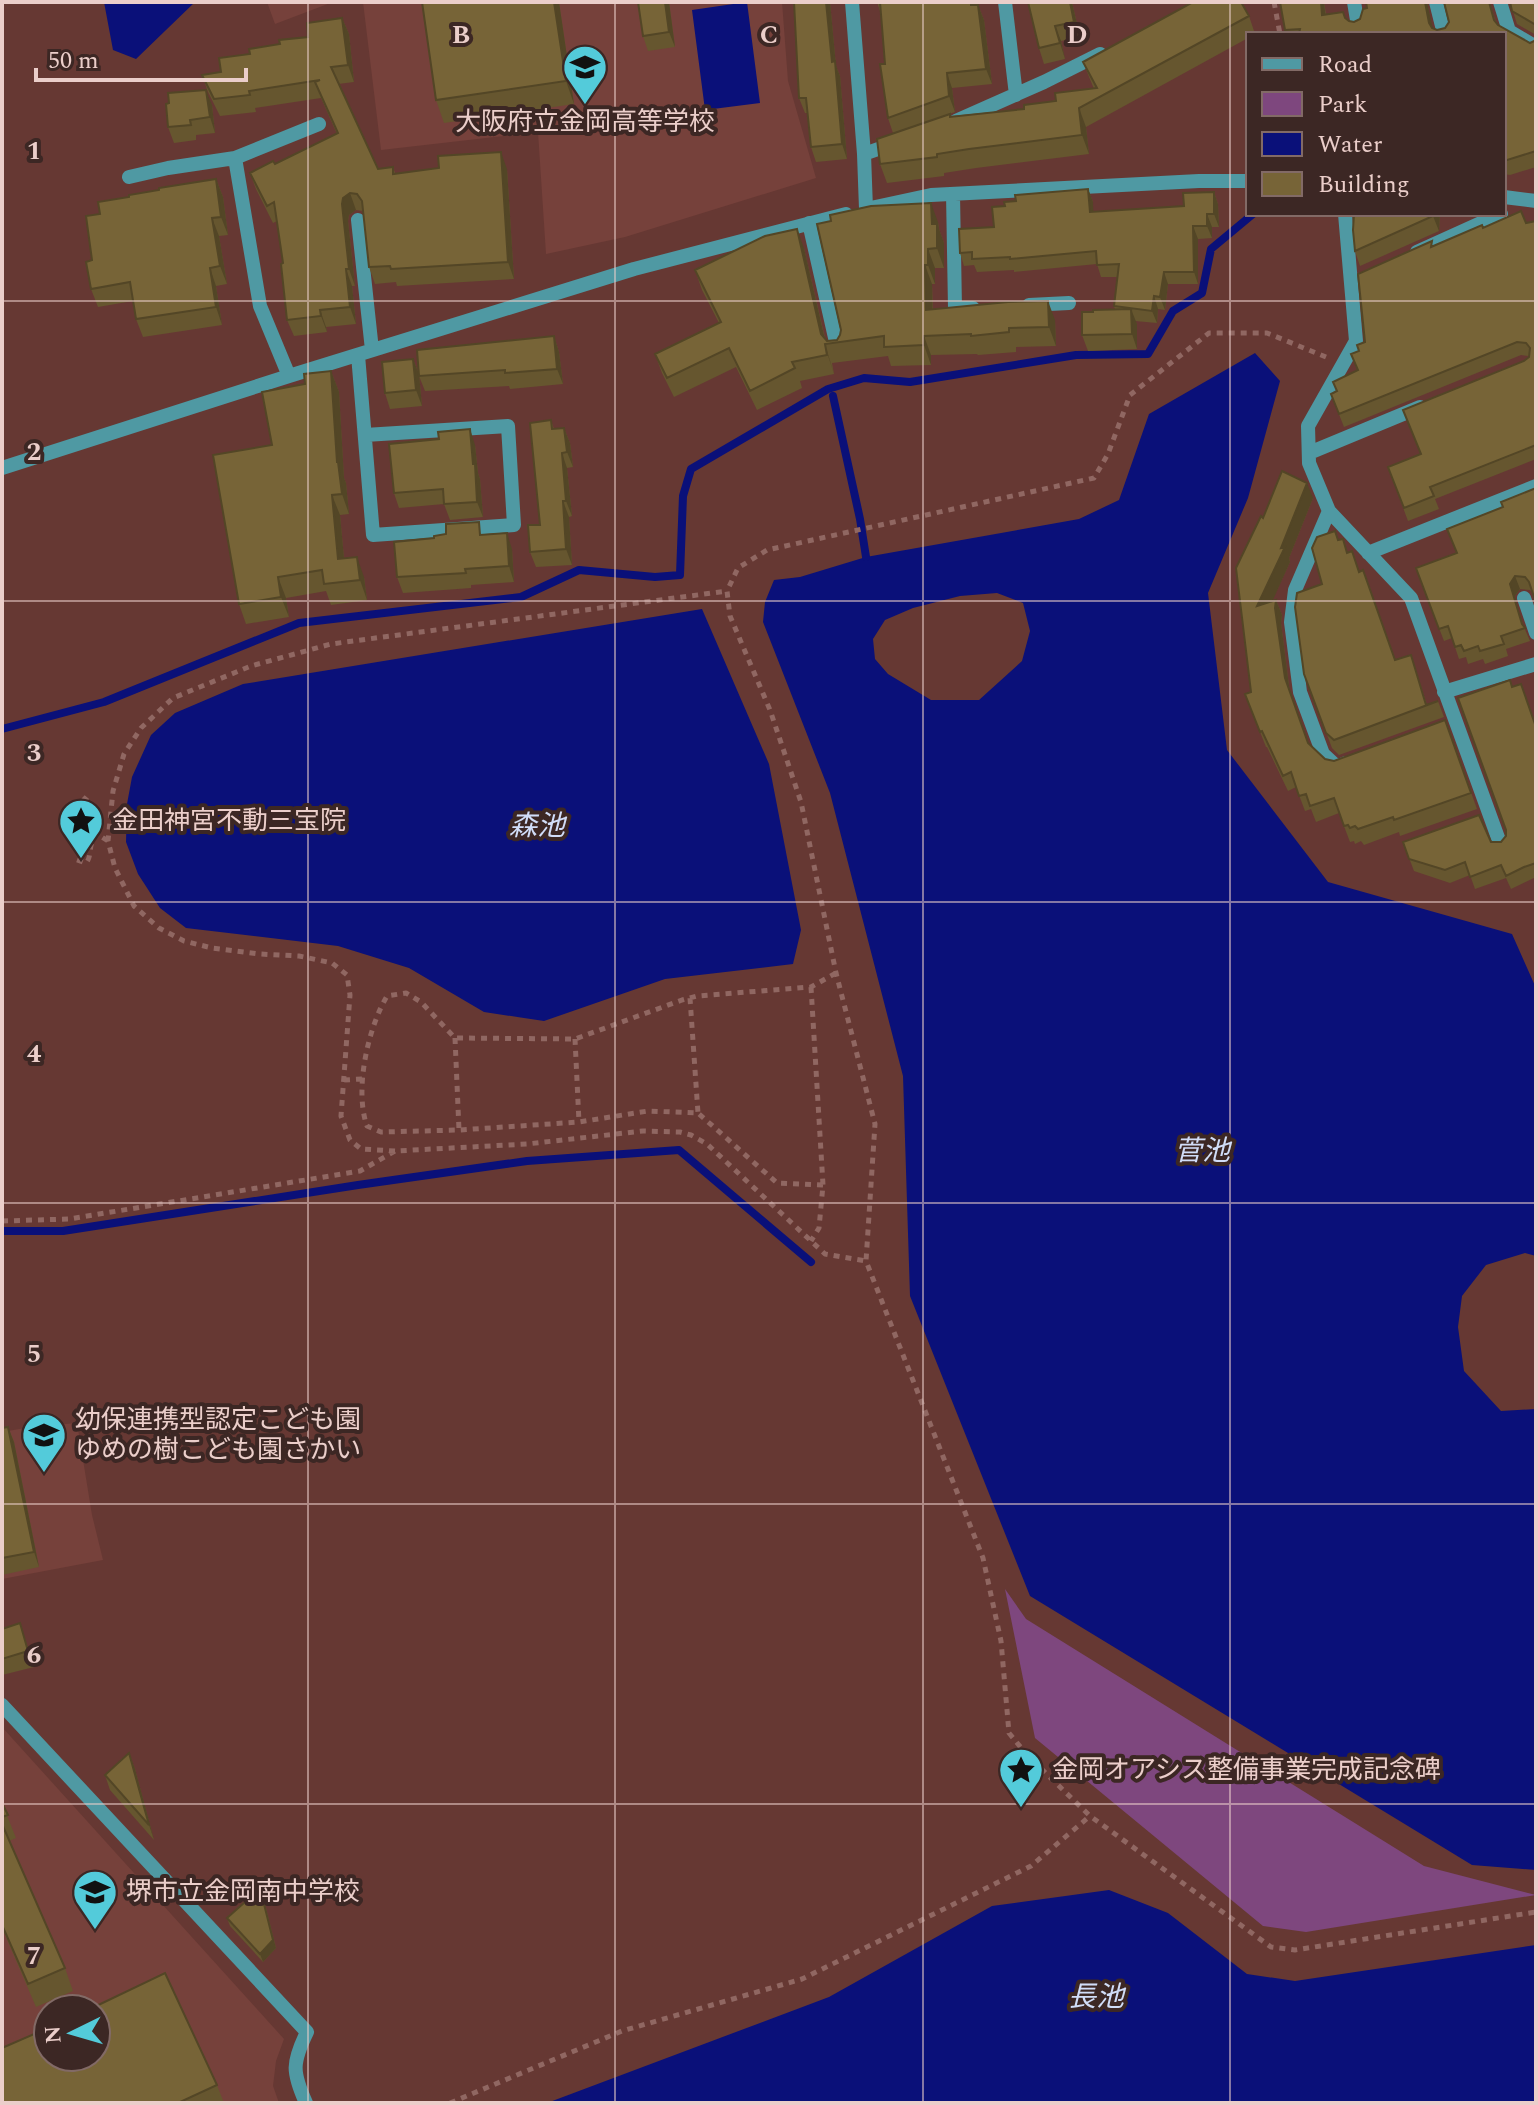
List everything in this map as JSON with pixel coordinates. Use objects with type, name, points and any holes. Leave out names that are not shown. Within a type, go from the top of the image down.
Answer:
[{"type":"street","points":[[852,2],[866,209]]},
{"type":"street","points":[[1005,2],[1016,95]]},
{"type":"street","points":[[1354,2],[1358,26]]},
{"type":"street","points":[[1436,2],[1444,32]]},
{"type":"street","points":[[1500,2],[1509,31],[1536,47]]},
{"type":"street","points":[[945,125],[1113,48]]},
{"type":"street","points":[[129,177],[235,158],[319,124]]},
{"type":"street","points":[[864,154],[904,140]]},
{"type":"street","points":[[235,158],[260,306],[289,376]]},
{"type":"street","points":[[2,468],[634,269],[866,209],[931,195],[1246,181]]},
{"type":"street","points":[[953,194],[955,308],[984,307]]},
{"type":"street","points":[[1506,197],[1533,201]]},
{"type":"street","points":[[1506,211],[1533,201]]},
{"type":"street","points":[[1345,216],[1356,341],[1308,426],[1309,463],[1329,511],[1411,598],[1501,846]]},
{"type":"street","points":[[1408,256],[1495,216]]},
{"type":"street","points":[[358,220],[365,353],[365,435],[373,535],[514,525],[508,426],[365,435]]},
{"type":"street","points":[[809,223],[838,351]]},
{"type":"street","points":[[1351,281],[1365,275]]},
{"type":"street","points":[[1012,306],[1069,303]]},
{"type":"street","points":[[1309,453],[1431,403]]},
{"type":"street","points":[[1368,553],[1536,486]]},
{"type":"street","points":[[1329,511],[1295,590],[1291,622],[1300,692],[1323,754],[1337,767],[1367,756]]},
{"type":"street","points":[[1524,598],[1536,633]]},
{"type":"street","points":[[1444,692],[1536,664]]},
{"type":"street","points":[[1441,728],[1456,723]]},
{"type":"street","points":[[1474,820],[1489,815]]},
{"type":"street","points":[[2,1705],[307,2032],[296,2055],[296,2080],[306,2103]]},
{"type":"path","points":[[1274,2],[1280,32]]},
{"type":"path","points":[[1342,365],[1267,333],[1209,333],[1130,395],[1108,454],[1094,478],[767,550],[738,568],[727,591],[730,616],[770,710],[801,802],[836,973],[875,1124],[866,1261],[983,1558],[1001,1641],[1009,1733],[1027,1755],[1090,1816],[1271,1947],[1295,1950],[1536,1912]]},
{"type":"path","points":[[727,591],[331,644],[238,671],[173,698],[141,728],[124,754],[113,791],[108,841],[115,868],[134,906],[159,928],[184,941],[212,948],[299,956],[332,963],[347,975],[350,995],[341,1116],[350,1140],[361,1149],[395,1151],[527,1144],[643,1131],[680,1132],[707,1144],[825,1254],[866,1261]]},
{"type":"path","points":[[83,797],[92,805],[97,834],[108,841]]},
{"type":"path","points":[[77,860],[87,862],[91,840],[97,834]]},
{"type":"path","points":[[455,1038],[575,1039],[690,998],[811,987],[836,973]]},
{"type":"path","points":[[811,987],[823,1185],[819,1228],[811,1241]]},
{"type":"path","points":[[459,1130],[455,1038],[421,1002],[406,993],[387,996],[377,1013],[363,1079],[361,1111],[367,1126],[381,1132],[459,1130],[579,1122],[648,1111],[698,1113],[777,1183],[823,1185]]},
{"type":"path","points":[[690,998],[698,1113]]},
{"type":"path","points":[[575,1039],[579,1122]]},
{"type":"path","points":[[344,1080],[363,1079]]},
{"type":"path","points":[[2,1221],[69,1219],[360,1171],[395,1151]]},
{"type":"path","points":[[450,2103],[622,2031],[802,1979],[1031,1866],[1090,1816]]},
{"type":"shaded area","points":[[267,2],[333,2],[275,24]]},
{"type":"shaded area","name":"大阪府立金岡高等学校","points":[[363,2],[782,2],[788,81],[816,178],[625,237],[546,254],[538,132],[381,150]]},
{"type":"shaded area","name":"幼保連携型認定こども園 ゆめの樹こども園さかい","points":[[77,1423],[92,1515],[103,1560],[2,1579],[2,1432]]},
{"type":"shaded area","name":"堺市立金岡南中学校","points":[[2,1727],[284,2039],[276,2061],[273,2086],[279,2103],[2,2103]]},
{"type":"green space","points":[[1005,1589],[1026,1619],[1424,1866],[1536,1895],[1306,1932],[1263,1926],[1035,1738]]},
{"type":"water","points":[[104,2],[195,2],[136,59],[113,50]]},
{"type":"water","points":[[747,2],[760,103],[705,110],[692,10]]},
{"type":"water","name":"菅池","points":[[1255,353],[1280,381],[1248,498],[1208,593],[1227,750],[1328,882],[1512,934],[1536,988],[1536,1256],[1525,1253],[1486,1265],[1462,1296],[1458,1327],[1464,1371],[1501,1411],[1536,1409],[1536,1870],[1472,1865],[1030,1596],[910,1296],[903,1076],[830,793],[763,622],[765,602],[774,580],[800,577],[866,557],[1079,519],[1119,500],[1149,414]],"holes":[[[997,593],[1023,603],[1030,631],[1022,661],[979,700],[931,700],[888,674],[875,659],[873,639],[885,620],[913,608],[960,596]]]},
{"type":"water","name":"森池","points":[[702,609],[769,764],[801,930],[793,964],[665,979],[544,1021],[484,1012],[409,968],[338,946],[186,928],[160,908],[138,874],[126,842],[127,804],[132,777],[151,735],[175,713],[243,684]]},
{"type":"water","name":"長池","points":[[1109,1890],[1168,1913],[1247,1974],[1295,1981],[1536,1945],[1536,2103],[547,2103],[829,1997],[992,1906]]},
{"type":"building","points":[[422,2],[554,2],[566,81],[436,100]]},
{"type":"building","points":[[638,2],[665,2],[669,32],[643,36]]},
{"type":"building","points":[[794,2],[826,2],[842,144],[811,147],[806,98],[799,98]]},
{"type":"building","points":[[880,2],[971,2],[971,5],[978,5],[986,69],[947,73],[949,96],[888,118],[880,64],[885,64]]},
{"type":"building","points":[[1028,2],[1070,2],[1074,22],[1055,26],[1060,43],[1039,48]]},
{"type":"building","points":[[1193,2],[1241,2],[1249,16],[1079,108],[1082,135],[880,164],[877,139],[950,114],[950,117],[1024,109],[1024,105],[1056,101],[1055,93],[1097,88],[1083,62]]},
{"type":"building","points":[[1280,2],[1321,2],[1322,15],[1343,12],[1345,18],[1354,22],[1367,8],[1366,2],[1425,2],[1429,23],[1437,30],[1445,28],[1449,22],[1444,2],[1489,2],[1498,25],[1530,43],[1536,40],[1536,151],[1506,160],[1506,32],[1285,30]]},
{"type":"building","points":[[1510,2],[1536,2],[1536,25],[1512,11]]},
{"type":"building","points":[[342,18],[348,65],[331,67],[378,169],[393,167],[393,174],[439,168],[438,156],[501,152],[508,262],[391,269],[390,266],[369,267],[362,201],[357,194],[350,193],[343,198],[342,204],[350,307],[320,310],[321,316],[287,320],[274,202],[267,206],[250,173],[338,133],[315,82],[320,80],[249,91],[250,95],[214,99],[202,75],[221,72],[219,58],[250,54],[249,49],[280,44],[279,40],[308,37],[307,23]]},
{"type":"building","points":[[206,90],[210,117],[190,120],[191,125],[168,127],[168,93]]},
{"type":"building","points":[[216,179],[221,217],[212,218],[220,266],[210,268],[216,307],[136,319],[130,282],[91,289],[86,262],[92,260],[86,216],[100,214],[98,202]]},
{"type":"building","points":[[1088,189],[1090,212],[1184,206],[1183,193],[1214,192],[1214,214],[1207,214],[1207,226],[1193,226],[1194,272],[1164,272],[1160,297],[1154,296],[1152,311],[1114,306],[1119,264],[1097,265],[1096,251],[1010,259],[972,259],[972,252],[960,253],[959,229],[994,227],[992,207],[1016,201],[1015,195]]},
{"type":"building","points":[[931,203],[932,224],[937,224],[937,248],[928,249],[928,265],[925,265],[926,310],[1048,301],[1049,327],[1009,328],[1009,332],[971,336],[924,336],[924,345],[884,347],[884,336],[825,344],[827,355],[792,362],[795,368],[750,391],[729,348],[667,378],[655,354],[721,322],[695,270],[765,236],[797,229],[821,334],[827,341],[837,340],[841,330],[817,224],[831,221],[830,215],[871,206]]},
{"type":"building","points":[[1521,211],[1526,223],[1536,221],[1536,445],[1430,487],[1434,496],[1404,508],[1388,467],[1421,454],[1403,410],[1524,361],[1529,357],[1530,348],[1526,343],[1517,342],[1339,414],[1331,394],[1337,391],[1333,382],[1358,370],[1351,354],[1359,351],[1357,345],[1365,342],[1358,274],[1432,241],[1431,247]]},
{"type":"building","points":[[1354,216],[1433,216],[1355,251]]},
{"type":"building","points":[[1131,309],[1132,334],[1082,335],[1082,312]]},
{"type":"building","points":[[554,336],[557,369],[419,376],[417,350]]},
{"type":"building","points":[[413,359],[416,390],[385,393],[382,362]]},
{"type":"building","points":[[331,371],[342,494],[332,495],[338,559],[357,557],[360,580],[324,584],[322,570],[278,577],[281,597],[239,604],[213,455],[272,445],[262,392],[305,384],[304,374]]},
{"type":"building","points":[[551,420],[552,429],[564,428],[567,452],[562,453],[566,549],[530,552],[528,525],[540,525],[530,423]]},
{"type":"building","points":[[470,429],[477,502],[444,504],[443,489],[394,493],[389,444],[439,439],[438,432]]},
{"type":"building","points":[[1282,471],[1307,483],[1281,548],[1285,547],[1257,606],[1276,600],[1285,678],[1308,743],[1325,759],[1334,761],[1445,720],[1471,793],[1358,829],[1344,826],[1334,798],[1310,806],[1306,794],[1299,796],[1291,772],[1283,776],[1245,694],[1251,692],[1236,568],[1261,516],[1263,518]]},
{"type":"building","points":[[1536,488],[1536,603],[1525,577],[1515,576],[1510,584],[1525,628],[1501,636],[1504,644],[1480,651],[1478,646],[1464,651],[1461,645],[1455,647],[1448,626],[1439,629],[1416,568],[1457,553],[1447,529],[1503,507],[1501,502]]},
{"type":"building","points":[[479,522],[480,535],[507,533],[509,566],[465,569],[466,573],[397,577],[394,542],[446,534],[446,524]]},
{"type":"building","points":[[1335,531],[1338,540],[1343,539],[1347,553],[1352,551],[1359,572],[1363,570],[1395,660],[1411,655],[1426,705],[1438,701],[1334,740],[1326,733],[1304,674],[1295,607],[1297,593],[1322,584],[1312,548],[1317,537]]},
{"type":"building","points":[[1510,680],[1512,687],[1521,684],[1536,727],[1536,863],[1506,876],[1501,865],[1470,877],[1465,862],[1445,870],[1409,859],[1403,842],[1479,815],[1491,842],[1501,842],[1506,836],[1458,698]]},
{"type":"building","points":[[8,1427],[34,1552],[2,1558],[2,1428]]},
{"type":"building","points":[[20,1623],[28,1651],[2,1659],[2,1629]]},
{"type":"building","points":[[129,1753],[149,1825],[105,1775]]},
{"type":"building","points":[[2,1803],[8,1815],[2,1817]]},
{"type":"building","points":[[2,1824],[65,1968],[28,1984],[2,1925]]},
{"type":"building","points":[[263,1900],[273,1940],[260,1954],[227,1918],[245,1902]]},
{"type":"building","points":[[165,1973],[217,2085],[178,2103],[2,2103],[2,2048],[32,2035],[32,2073],[112,2073],[112,1998]]},
{"type":"waterway","points":[[2,729],[104,702],[299,623],[521,597],[579,570],[655,577],[680,575],[683,496],[691,469],[828,389],[864,378],[910,382],[1076,355],[1148,354],[1173,311],[1202,293],[1211,249],[1251,216]]},
{"type":"waterway","points":[[833,396],[866,557]]},
{"type":"waterway","points":[[2,1231],[63,1231],[527,1161],[679,1150],[811,1262]]},
{"type":"place","name":"大阪府立金岡高等学校","points":[[585,106]]},
{"type":"place","name":"金田神宮不動三宝院","points":[[81,860]]},
{"type":"place","name":"幼保連携型認定こども園 ゆめの樹こども園さかい","points":[[44,1474]]},
{"type":"place","name":"金岡オアシス整備事業完成記念碑","points":[[1021,1809]]},
{"type":"place","name":"堺市立金岡南中学校","points":[[95,1931]]}]
